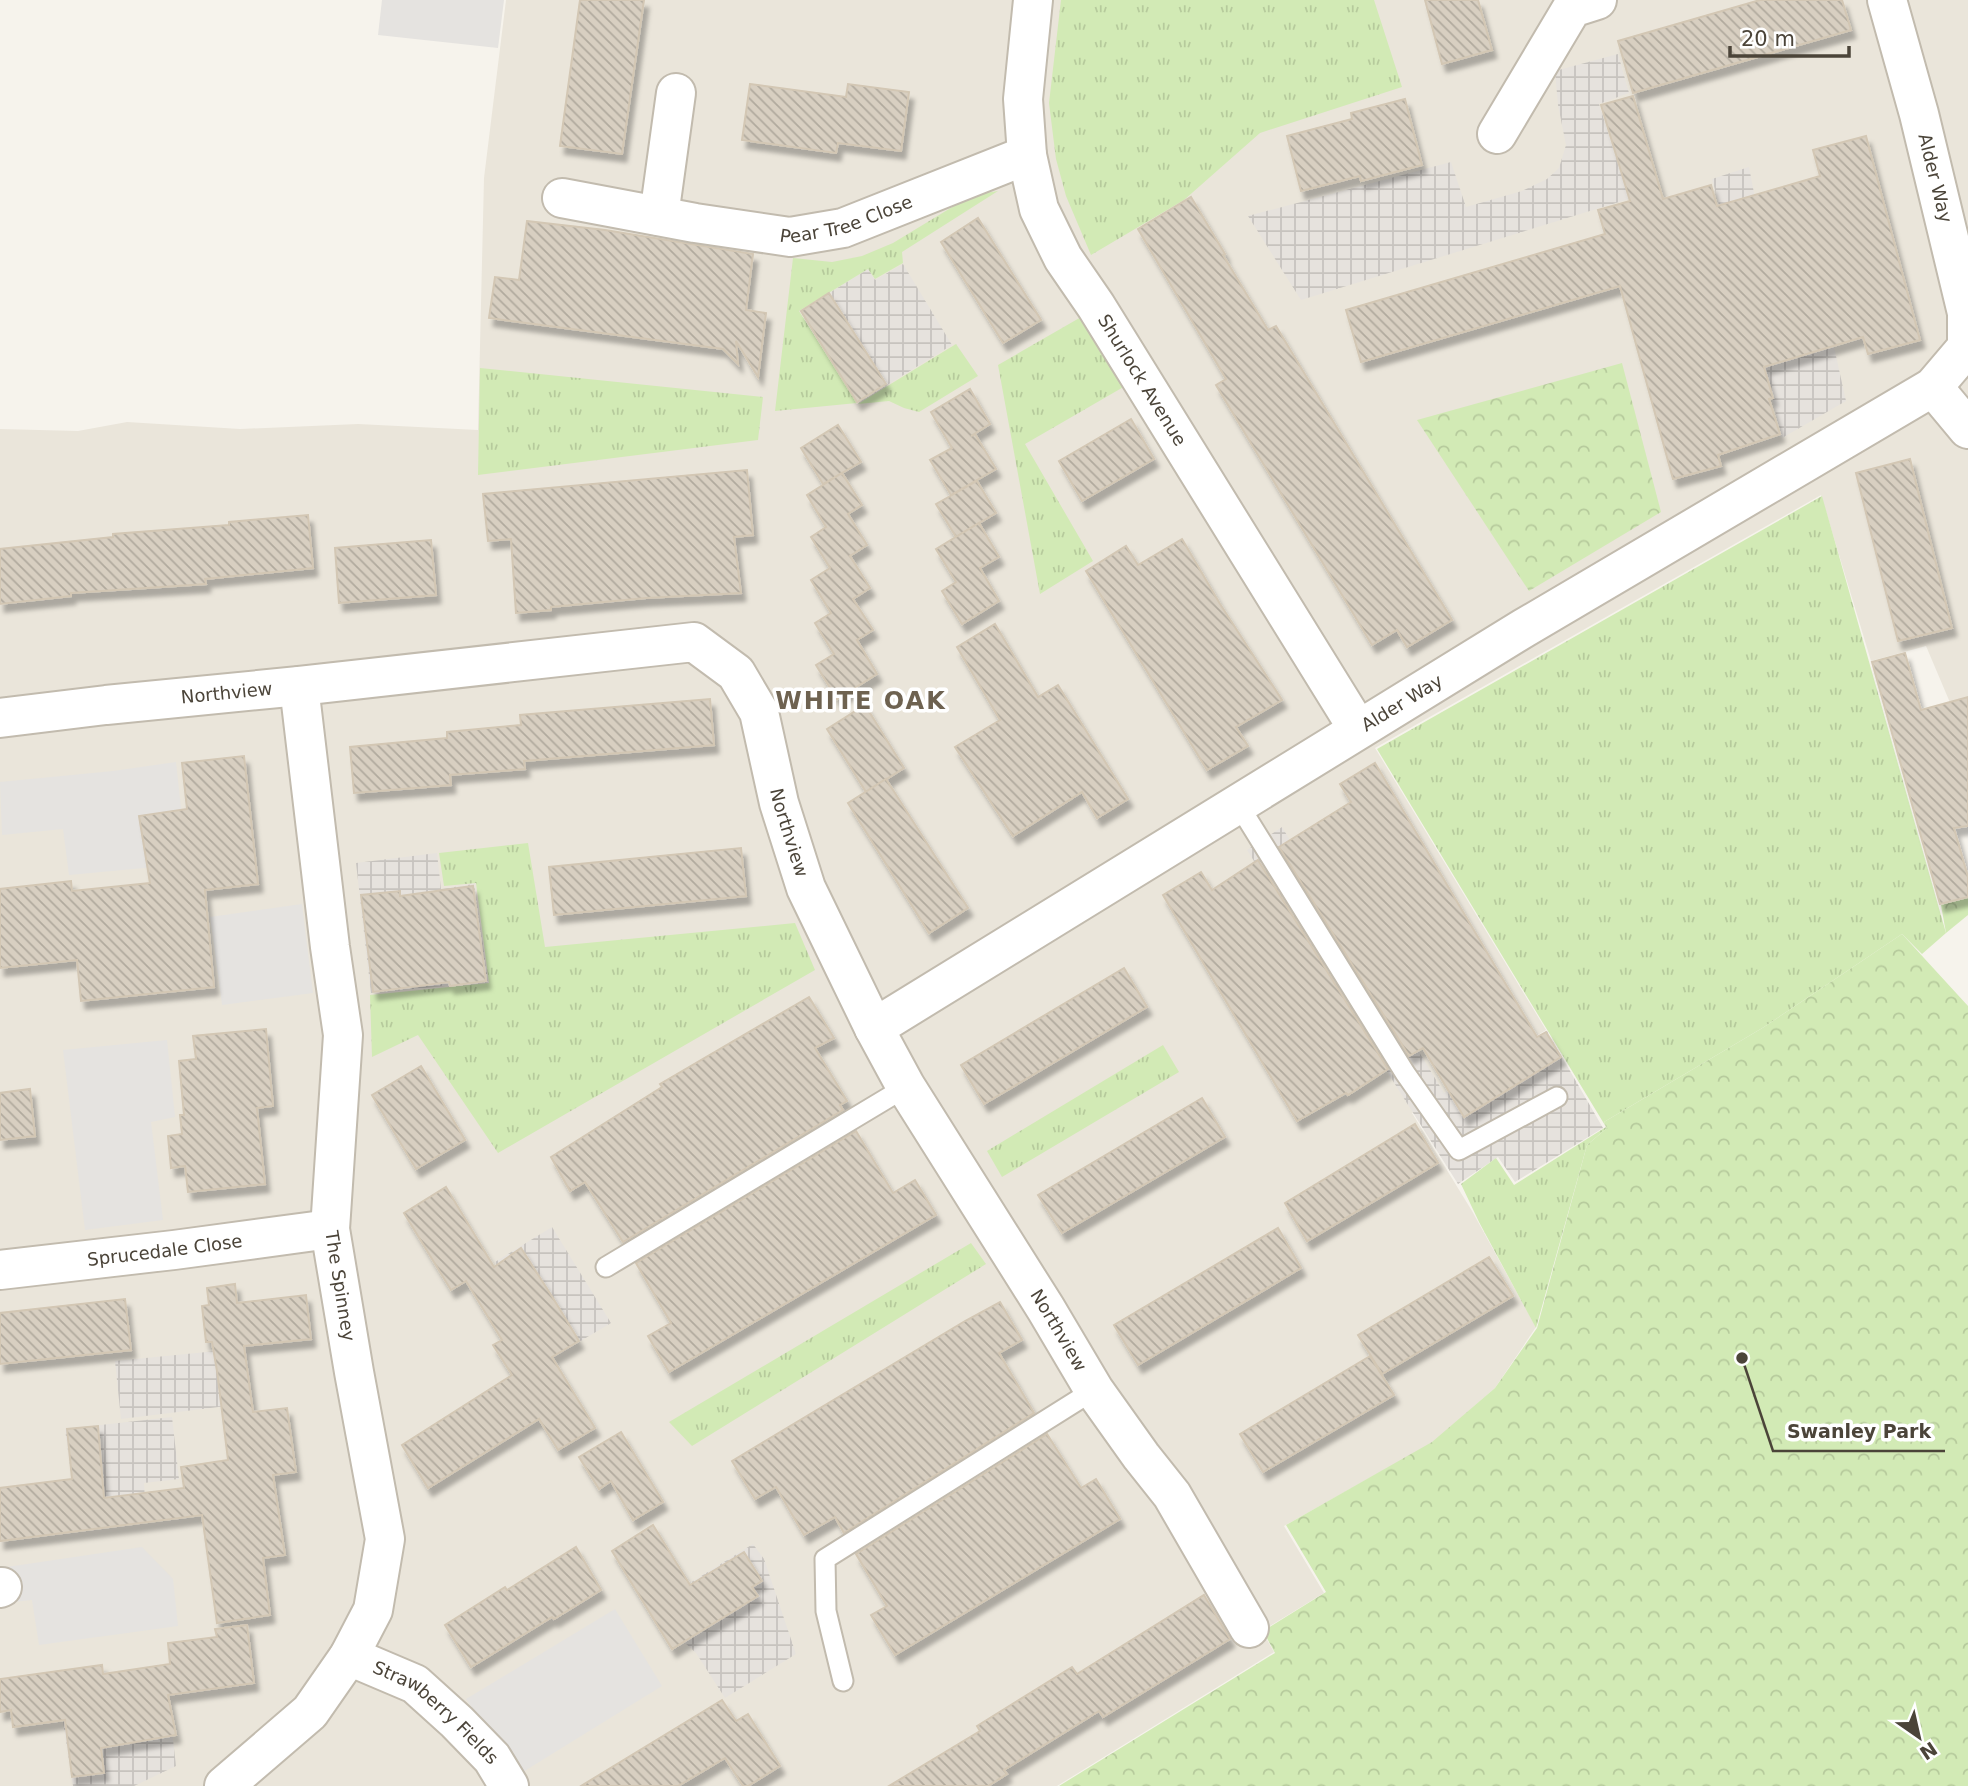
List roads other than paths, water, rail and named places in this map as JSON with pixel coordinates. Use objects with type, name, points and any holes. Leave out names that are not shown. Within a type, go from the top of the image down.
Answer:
[{"type":"street","name":"Shurlock Avenue","points":[[1033,0],[1023,99],[1027,155],[1039,209],[1063,258],[1103,317],[1358,729]]},
{"type":"street","points":[[1497,134],[1572,8],[1597,0]]},
{"type":"street","name":"Alder Way","points":[[874,1028],[1524,628],[1933,387],[1967,347],[1967,313],[1919,114],[1887,0]]},
{"type":"street","points":[[659,216],[676,93]]},
{"type":"street","name":"Pear Tree Close","points":[[562,198],[790,237],[844,228],[1027,155]]},
{"type":"street","points":[[1933,387],[1968,429]]},
{"type":"street","name":"Northview","points":[[0,718],[694,642],[736,673],[759,712],[779,803],[806,888],[874,1028],[906,1087],[1046,1309],[1094,1391],[1171,1495],[1248,1629]]},
{"type":"street","name":"The Spinney","points":[[224,1786],[310,1712],[349,1656],[373,1610],[385,1539],[330,1228],[343,1035],[299,686]]},
{"type":"street","name":"Sprucedale Close","points":[[0,1269],[174,1250],[330,1228]]},
{"type":"street","name":"Strawberry Fields","points":[[349,1656],[415,1684],[492,1758],[509,1786]]},
{"type":"lane","points":[[1238,804],[1405,1073],[1459,1150],[1557,1097]]},
{"type":"lane","points":[[606,1268],[906,1087]]},
{"type":"lane","points":[[842,1681],[826,1611],[825,1559],[1094,1391]]},
{"type":"place","name":"Swanley Park","points":[[1742,1358]]},
{"type":"district","name":"WHITE OAK","points":[[861,701]]}]
